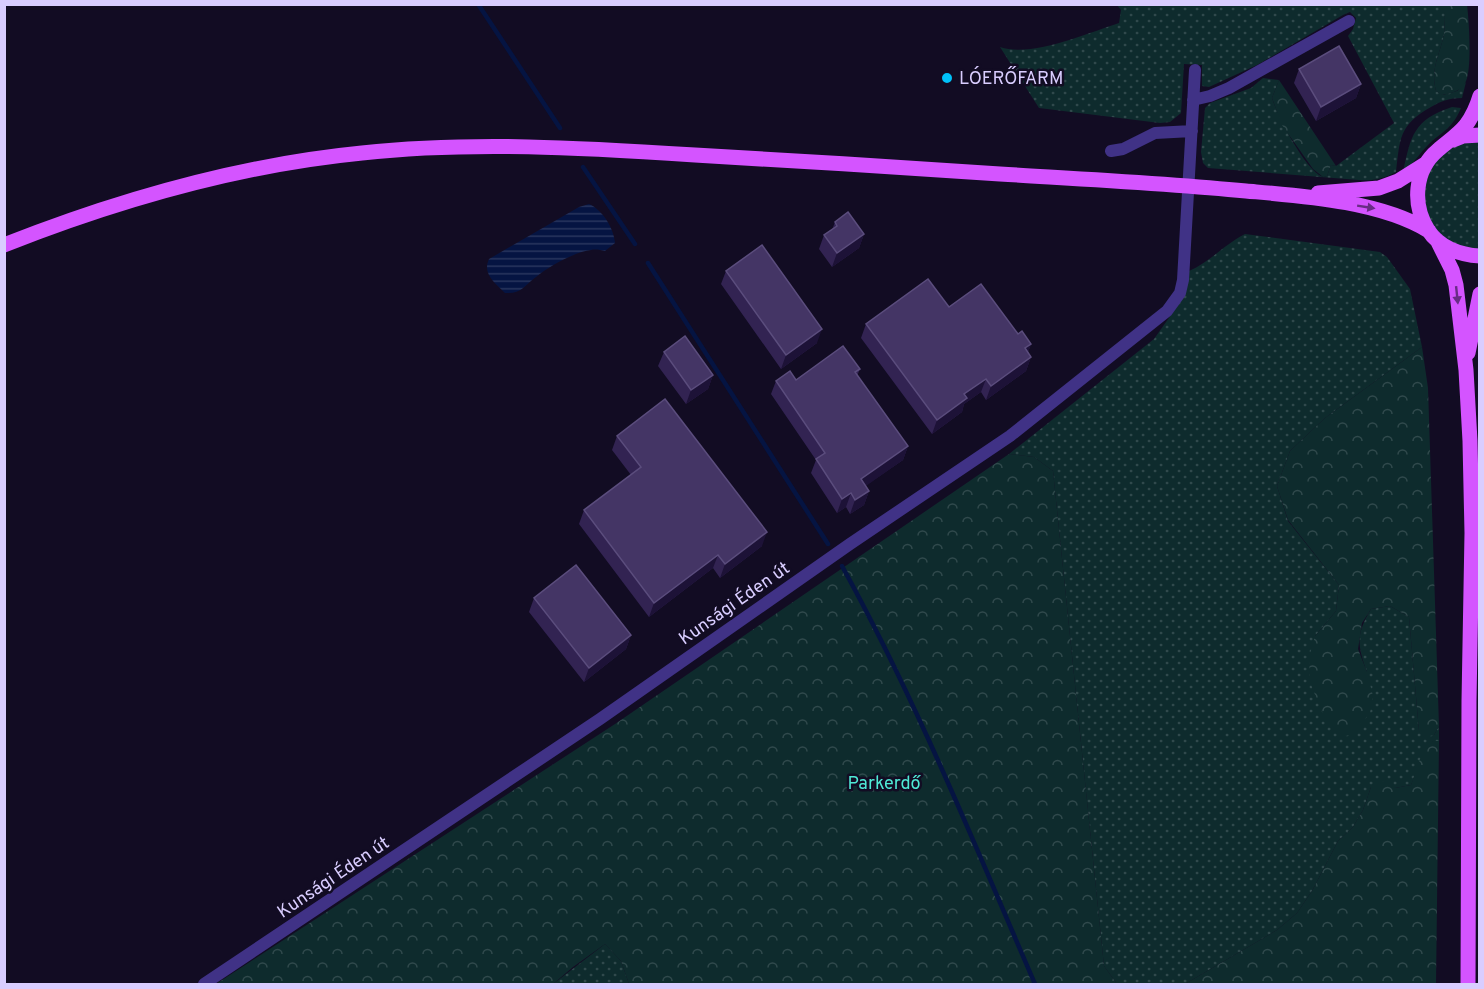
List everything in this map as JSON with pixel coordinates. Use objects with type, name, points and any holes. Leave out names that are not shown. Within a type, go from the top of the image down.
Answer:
[{"type":"main road","points":[[1295,195],[1379,188],[1398,181],[1425,164],[1436,151],[1466,125],[1479,96]]},
{"type":"main road","points":[[1450,141],[1463,136],[1479,135]]},
{"type":"main road","points":[[4,245],[147,196],[238,173],[312,159],[364,153],[489,147],[623,150],[1190,185],[1295,195],[1377,208],[1412,220],[1458,253],[1479,256]]},
{"type":"main road","points":[[1425,164],[1417,191],[1418,205],[1422,218],[1452,270],[1456,285],[1466,370],[1470,441],[1472,533],[1468,984]]},
{"type":"main road","points":[[1466,370],[1479,294]]},
{"type":"street","points":[[1193,100],[1229,88],[1349,21]]},
{"type":"street","name":"Kunsági Éden út","points":[[204,984],[600,719],[850,544],[1010,436],[1150,327],[1167,311],[1180,293],[1183,280],[1195,70]]},
{"type":"street","points":[[1112,151],[1123,149],[1155,133],[1192,131]]},
{"type":"green space","points":[[1117,5],[1445,5],[1444,34],[1434,75],[1436,91],[1443,95],[1457,91],[1466,82],[1462,98],[1438,103],[1413,120],[1400,141],[1396,172],[1382,178],[1359,180],[1208,168],[1203,163],[1201,152],[1205,108],[1210,103],[1251,88],[1263,78],[1279,80],[1272,98],[1280,117],[1308,164],[1323,177],[1327,176],[1331,165],[1336,166],[1394,123],[1348,36],[1356,18],[1350,12],[1343,15],[1257,65],[1209,87],[1202,86],[1202,65],[1184,64],[1181,113],[1170,122],[1160,123],[1039,108],[1000,47],[1013,50],[1043,47],[1119,23],[1121,10]]},
{"type":"green space","points":[[1445,5],[1467,5],[1469,55],[1468,74],[1462,87],[1442,95],[1436,91],[1434,75],[1444,34]]},
{"type":"green space","points":[[1279,80],[1336,166],[1331,165],[1327,176],[1323,177],[1313,169],[1282,125],[1272,98]]},
{"type":"green space","points":[[1452,107],[1461,108],[1454,121],[1403,172],[1412,139],[1421,124],[1439,112]]},
{"type":"green space","points":[[1479,136],[1479,254],[1445,243],[1420,205],[1430,160],[1436,154]]},
{"type":"green space","points":[[1245,234],[1380,252],[1387,257],[1410,289],[1422,347],[1325,418],[1290,451],[1277,486],[1288,521],[1339,585],[1336,611],[1315,636],[1367,672],[1361,654],[1360,640],[1363,626],[1371,609],[1390,606],[1409,617],[1419,731],[1434,735],[1439,726],[1439,741],[1433,741],[1411,785],[1395,788],[1371,787],[1363,810],[1353,827],[1338,841],[1312,891],[1297,913],[1277,930],[1185,984],[1117,984],[1104,966],[1053,471],[1034,457],[1009,454],[1154,339],[1183,298],[1189,271]]},
{"type":"green space","points":[[1422,347],[1428,388],[1439,726],[1434,735],[1426,737],[1419,731],[1409,617],[1390,606],[1371,609],[1362,623],[1358,649],[1373,696],[1370,713],[1352,734],[1346,736],[1338,733],[1321,710],[1310,682],[1309,657],[1315,636],[1336,611],[1339,585],[1288,520],[1277,486],[1290,451],[1325,418]]},
{"type":"green space","name":"Parkerdő","points":[[1009,454],[1034,457],[1053,471],[1104,966],[1117,984],[629,984],[621,961],[605,944],[553,984],[216,984],[615,724]]},
{"type":"green space","points":[[1439,741],[1436,984],[1185,984],[1277,930],[1297,913],[1312,891],[1338,841],[1353,827],[1363,810],[1371,787],[1383,781],[1395,788],[1411,785],[1425,745]]},
{"type":"green space","points":[[605,944],[621,961],[629,984],[553,984]]},
{"type":"shaded area","points":[[589,204],[607,220],[615,243],[605,251],[585,251],[562,260],[515,292],[505,293],[494,282],[488,274],[489,259],[579,207]]},
{"type":"building","points":[[1339,46],[1361,84],[1321,107],[1299,69]]},
{"type":"building","points":[[848,212],[864,234],[837,253],[824,235],[837,226],[835,222]]},
{"type":"building","points":[[762,245],[822,329],[786,355],[726,271]]},
{"type":"building","points":[[928,279],[949,307],[981,284],[1018,334],[1022,331],[1031,344],[1025,348],[1031,357],[991,386],[986,379],[964,394],[967,398],[937,420],[866,324]]},
{"type":"building","points":[[685,336],[713,375],[691,390],[664,352]]},
{"type":"building","points":[[843,346],[860,369],[855,372],[908,446],[861,479],[869,491],[855,500],[851,493],[842,499],[816,459],[825,453],[776,381],[790,371],[796,380]]},
{"type":"building","points":[[665,399],[767,532],[725,564],[718,555],[654,603],[584,510],[641,467],[617,436]]},
{"type":"building","points":[[576,565],[631,635],[589,668],[534,598]]},
{"type":"waterway","points":[[478,4],[560,128]]},
{"type":"waterway","points":[[583,167],[635,244]]},
{"type":"waterway","points":[[648,263],[828,544]]},
{"type":"waterway","points":[[842,566],[920,720],[1035,984]]},
{"type":"place","name":"LÓERŐFARM","points":[[947,78]]}]
